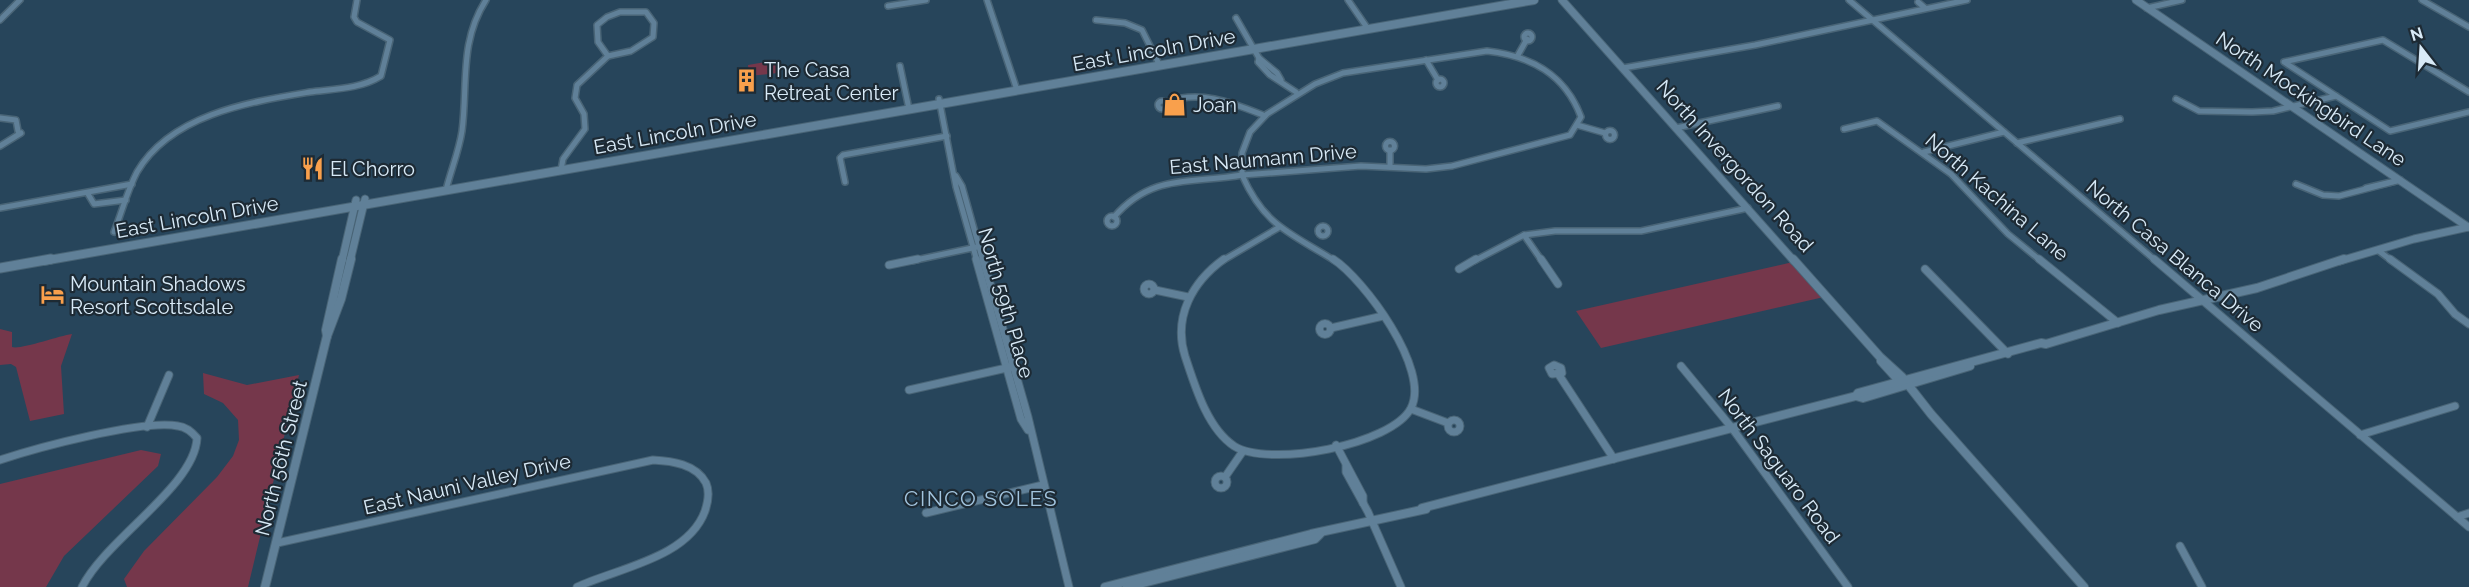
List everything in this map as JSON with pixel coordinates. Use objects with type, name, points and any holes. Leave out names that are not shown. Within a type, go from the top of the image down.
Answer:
[{"type":"main road","name":"East Lincoln Drive","points":[[0,262],[561,168],[1367,27],[1508,0]]},
{"type":"main road","name":"East Lincoln Drive","points":[[1489,4],[1534,0]]},
{"type":"main road","name":"East Lincoln Drive","points":[[0,268],[360,202]]},
{"type":"main road","points":[[71,255],[125,241]]},
{"type":"street","points":[[0,20],[20,0]]},
{"type":"street","name":"East Lincoln Drive","points":[[114,232],[142,164],[158,147],[211,115],[252,102],[358,85],[378,79],[384,70],[390,40],[357,22],[354,17],[357,0]]},
{"type":"street","points":[[447,187],[462,130],[462,72],[468,39],[479,9],[486,0]]},
{"type":"street","points":[[888,6],[926,0]]},
{"type":"street","points":[[987,0],[1017,88]]},
{"type":"street","points":[[1348,0],[1367,27]]},
{"type":"street","name":"North Invergordon Road","points":[[1562,0],[2084,587]]},
{"type":"street","name":"North Casa Blanca Drive","points":[[1849,0],[2469,527]]},
{"type":"street","points":[[1623,68],[1755,45],[1968,0]]},
{"type":"street","name":"North Mockingbird Lane","points":[[2136,0],[2469,227]]},
{"type":"street","points":[[2147,8],[2182,0]]},
{"type":"street","points":[[2422,0],[2469,27]]},
{"type":"street","points":[[1918,2],[1925,8]]},
{"type":"street","points":[[0,7],[8,11]]},
{"type":"street","points":[[561,168],[585,129],[584,114],[575,98],[577,85],[608,56],[631,51],[649,42],[655,32],[654,23],[646,12],[626,12],[602,20],[597,25],[595,36],[608,56]]},
{"type":"street","points":[[1236,18],[1259,58],[1258,62],[1296,92]]},
{"type":"street","points":[[1096,20],[1125,23],[1142,30],[1158,63]]},
{"type":"street","points":[[1518,55],[1527,39]]},
{"type":"street","points":[[2469,92],[2383,40],[2284,62],[2390,131],[2469,112]]},
{"type":"street","points":[[1278,228],[1221,261],[1204,274],[1188,297],[1179,329],[1188,362],[1211,424],[1243,451],[1295,455],[1377,434],[1397,424],[1411,409],[1416,396],[1415,382],[1383,316],[1365,288],[1335,259],[1278,228],[1252,200],[1243,175],[1245,141],[1263,115],[1296,92],[1343,73],[1487,51],[1518,55],[1536,61],[1555,75],[1577,103],[1581,117],[1577,125],[1605,133]]},
{"type":"street","points":[[1426,60],[1438,80]]},
{"type":"street","points":[[900,66],[908,107]]},
{"type":"street","points":[[1166,102],[1184,96],[1206,96],[1263,115]]},
{"type":"street","points":[[2176,99],[2199,111],[2252,112],[2294,106],[2336,96]]},
{"type":"street","name":"North 59th Place","points":[[939,101],[956,176],[956,187],[1011,367],[1022,419],[1031,436],[1069,587]]},
{"type":"street","points":[[1676,128],[1778,106]]},
{"type":"street","points":[[0,118],[16,120],[20,132],[0,145]]},
{"type":"street","points":[[2017,143],[2120,119]]},
{"type":"street","name":"North Kachina Lane","points":[[1845,129],[1878,122],[1924,152],[1951,174],[2008,234],[2123,322]]},
{"type":"street","name":"East Naumann Drive","points":[[1114,217],[1132,199],[1158,185],[1185,180],[1360,166],[1452,166],[1556,141],[1570,135],[1577,125]]},
{"type":"street","points":[[1924,152],[2004,132]]},
{"type":"street","points":[[845,182],[840,158],[843,156],[947,136]]},
{"type":"street","points":[[1390,150],[1390,167]]},
{"type":"street","points":[[2296,184],[2323,195],[2339,196],[2396,183],[2400,180]]},
{"type":"street","points":[[0,208],[93,196],[132,184]]},
{"type":"street","points":[[93,196],[105,204]]},
{"type":"street","points":[[93,196],[94,204],[126,200]]},
{"type":"street","name":"North 56th Street","points":[[265,587],[327,336],[326,330],[360,202]]},
{"type":"street","points":[[1459,270],[1504,243],[1524,235],[1555,231],[1641,231],[1748,208]]},
{"type":"street","points":[[1105,587],[1152,578],[1246,553],[1315,538],[1320,534],[1478,491],[1697,440],[1708,434],[1856,396],[1858,393],[1969,368],[1971,364],[2045,346],[2123,322],[2133,322],[2163,314],[2165,310],[2240,290],[2245,291],[2258,285],[2345,261],[2350,262],[2379,251],[2420,242],[2422,239],[2469,227]]},
{"type":"street","points":[[1309,244],[1319,234]]},
{"type":"street","points":[[1524,235],[1558,284]]},
{"type":"street","points":[[889,265],[976,248]]},
{"type":"street","points":[[2379,251],[2438,294],[2455,314],[2469,324]]},
{"type":"street","points":[[1925,269],[1929,276],[2008,354]]},
{"type":"street","points":[[1155,290],[1188,297]]},
{"type":"street","points":[[1331,328],[1383,316]]},
{"type":"street","name":"North Saguaro Road","points":[[1681,366],[1732,428],[1848,587]]},
{"type":"street","points":[[909,390],[1011,367]]},
{"type":"street","points":[[147,427],[169,375]]},
{"type":"street","points":[[1559,375],[1614,459]]},
{"type":"street","points":[[2360,435],[2455,406]]},
{"type":"street","points":[[1411,409],[1448,423]]},
{"type":"street","points":[[0,460],[26,451],[147,427],[172,424],[192,432],[199,443],[195,458],[178,479],[103,555],[82,587]]},
{"type":"street","points":[[1336,445],[1346,466],[1346,472],[1372,521],[1401,587]]},
{"type":"street","points":[[1225,477],[1243,451]]},
{"type":"street","name":"East Nauni Valley Drive","points":[[277,543],[638,463],[665,460],[689,467],[705,482],[708,496],[706,510],[700,524],[689,536],[668,552],[604,573],[577,587]]},
{"type":"street","points":[[926,513],[1043,485]]},
{"type":"street","points":[[2457,517],[2469,513]]},
{"type":"street","points":[[2180,546],[2202,587]]},
{"type":"street","points":[[1127,587],[1152,578]]},
{"type":"shaded area","points":[[778,60],[780,72],[749,76],[748,65]]},
{"type":"shaded area","points":[[1793,262],[1824,297],[1601,348],[1576,311]]},
{"type":"shaded area","points":[[0,329],[12,332],[12,347],[31,345],[72,334],[61,366],[64,414],[30,421],[16,367],[11,364],[0,365]]},
{"type":"shaded area","points":[[203,373],[247,385],[299,375],[248,587],[127,587],[124,579],[144,551],[217,477],[233,456],[239,440],[238,420],[223,403],[204,394]]},
{"type":"shaded area","points":[[141,450],[161,454],[158,466],[64,556],[46,587],[0,587],[0,484]]},
{"type":"place","name":"The Casa Retreat Center","points":[[746,81]]},
{"type":"place","name":"Joan","points":[[1175,105]]},
{"type":"place","name":"El Chorro","points":[[312,169]]},
{"type":"place","name":"Mountain Shadows Resort Scottsdale","points":[[52,295]]},
{"type":"district","name":"CINCO SOLES","points":[[981,499]]}]
